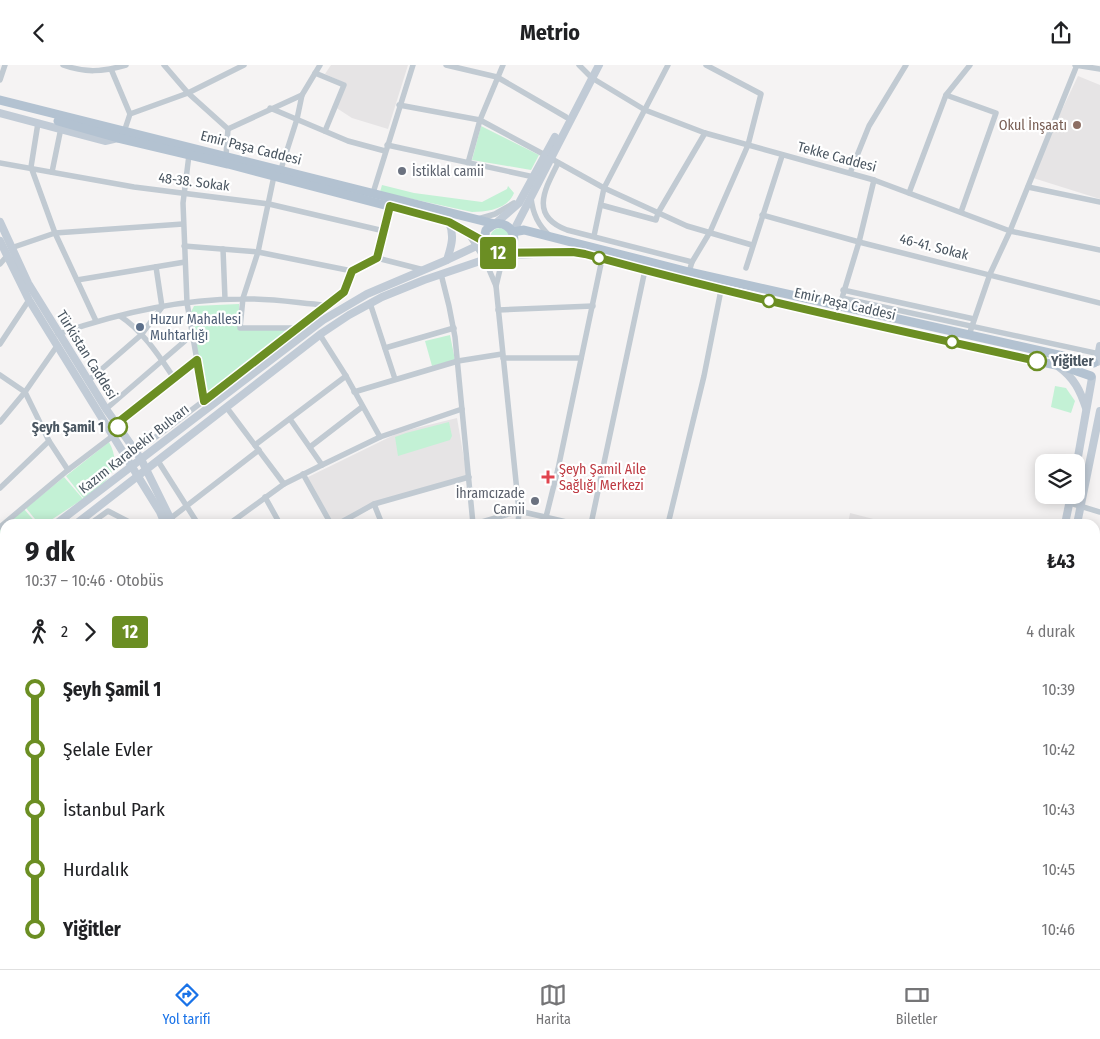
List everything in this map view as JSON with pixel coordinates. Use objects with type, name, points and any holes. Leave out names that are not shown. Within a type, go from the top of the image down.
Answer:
[{"type":"main road","name":"Emir Paşa Caddesi","points":[[0,98],[109,128],[121,135],[188,155],[373,193],[494,224]]},
{"type":"main road","name":"Emir Paşa Caddesi","points":[[0,106],[121,135],[226,155],[278,173],[449,222],[480,244]]},
{"type":"main road","points":[[494,224],[505,224],[513,232],[514,244],[504,253],[496,253],[480,244],[486,230],[494,224]]},
{"type":"main road","name":"Emir Paşa Caddesi","points":[[513,232],[524,230],[689,272],[1062,355],[1098,357]]},
{"type":"main road","name":"Emir Paşa Caddesi","points":[[504,253],[573,252],[721,290],[1057,365],[1094,378]]},
{"type":"main road","points":[[1094,378],[1090,367],[1098,357]]},
{"type":"street","points":[[0,80],[5,65]]},
{"type":"street","points":[[62,65],[80,71],[111,69],[126,65]]},
{"type":"street","points":[[164,65],[188,93],[228,129]]},
{"type":"street","points":[[130,114],[188,93],[244,65]]},
{"type":"street","points":[[298,328],[240,328],[243,299],[258,252],[278,173],[297,119],[302,95],[320,65]]},
{"type":"street","points":[[373,193],[413,65]]},
{"type":"street","points":[[446,65],[497,77],[566,117]]},
{"type":"street","points":[[468,163],[480,120],[503,65]]},
{"type":"street","name":"Tekke Caddesi","points":[[578,65],[592,78],[646,110],[705,133],[874,180],[1010,231],[1100,250]]},
{"type":"street","points":[[552,238],[536,219],[528,197],[534,177],[548,156],[599,65]]},
{"type":"street","points":[[594,236],[604,188],[668,65]]},
{"type":"street","points":[[689,272],[692,262],[710,232],[748,145],[761,95],[706,65]]},
{"type":"street","points":[[850,173],[869,126],[906,65]]},
{"type":"street","points":[[909,193],[946,95],[970,65]]},
{"type":"street","points":[[969,335],[990,274],[1010,231],[1076,65],[1100,69]]},
{"type":"street","points":[[0,113],[106,141],[121,135],[130,114],[111,69]]},
{"type":"street","points":[[315,73],[344,85],[325,131]]},
{"type":"street","points":[[513,232],[566,117],[592,78]]},
{"type":"street","points":[[228,129],[270,108],[302,95]]},
{"type":"street","points":[[946,95],[996,113],[961,212]]},
{"type":"street","points":[[399,105],[480,120],[604,188],[658,213],[687,226],[752,245]]},
{"type":"street","points":[[270,108],[348,141],[534,177]]},
{"type":"street","points":[[38,123],[31,167],[55,233],[96,321]]},
{"type":"street","points":[[52,172],[61,128]]},
{"type":"street","points":[[226,155],[228,129]]},
{"type":"street","points":[[600,205],[656,220],[658,213],[705,133]]},
{"type":"street","points":[[188,155],[183,193],[187,303],[204,401]]},
{"type":"street","points":[[746,268],[782,155]]},
{"type":"street","name":"48-38. Sokak","points":[[0,163],[31,167],[134,187],[269,204],[384,231]]},
{"type":"street","points":[[558,163],[543,196],[546,214],[558,227],[692,262]]},
{"type":"street","points":[[874,180],[859,242],[842,298],[973,322]]},
{"type":"street","points":[[1028,187],[1100,202]]},
{"type":"street","points":[[478,219],[495,214],[528,197]]},
{"type":"street","points":[[494,224],[528,197]]},
{"type":"street","points":[[377,258],[390,206]]},
{"type":"street","name":"46-41. Sokak","points":[[762,215],[859,242],[1100,303]]},
{"type":"street","name":"Türkistan Caddesi","points":[[0,222],[28,283],[88,381],[138,455],[169,519]]},
{"type":"street","points":[[447,260],[453,235],[449,222]]},
{"type":"street","points":[[11,248],[55,233],[183,224]]},
{"type":"street","name":"Türkistan Caddesi","points":[[0,241],[29,300],[56,346],[114,435],[160,512],[167,519]]},
{"type":"street","points":[[480,244],[496,287],[518,519]]},
{"type":"street","name":"Kazım Karabekir Bulvarı","points":[[62,519],[131,466],[138,455],[323,320],[367,293],[424,270],[480,244]]},
{"type":"street","points":[[184,246],[258,252],[352,271],[377,258],[424,270]]},
{"type":"street","points":[[223,249],[225,299]]},
{"type":"street","points":[[496,287],[504,253]]},
{"type":"street","name":"Kazım Karabekir Bulvarı","points":[[83,519],[147,471],[320,335],[349,315],[399,289],[504,253]]},
{"type":"street","points":[[0,264],[7,256]]},
{"type":"street","points":[[546,517],[602,259]]},
{"type":"street","points":[[77,280],[185,262]]},
{"type":"street","points":[[88,381],[141,335],[162,307],[156,267]]},
{"type":"street","points":[[593,519],[645,270]]},
{"type":"street","points":[[138,455],[325,305],[344,292],[352,271]]},
{"type":"street","points":[[441,274],[454,328],[473,519]]},
{"type":"street","points":[[669,519],[704,376],[721,290]]},
{"type":"street","points":[[843,290],[973,322],[1098,357]]},
{"type":"street","points":[[58,333],[96,321],[162,307],[225,299],[325,305]]},
{"type":"street","points":[[0,344],[29,300]]},
{"type":"street","points":[[370,303],[395,379]]},
{"type":"street","points":[[498,310],[593,306]]},
{"type":"street","points":[[120,316],[130,323],[141,335],[174,378]]},
{"type":"street","points":[[385,348],[454,328]]},
{"type":"street","points":[[106,409],[193,334]]},
{"type":"street","points":[[320,335],[346,376],[380,437]]},
{"type":"street","points":[[0,421],[25,392],[56,346]]},
{"type":"street","points":[[354,392],[458,361],[503,356],[581,358]]},
{"type":"street","points":[[116,424],[197,360]]},
{"type":"street","points":[[1057,365],[1076,383],[1087,410]]},
{"type":"street","points":[[0,375],[25,392],[49,441],[68,470]]},
{"type":"street","points":[[173,519],[187,505],[290,419],[346,376]]},
{"type":"street","points":[[1079,454],[1094,378]]},
{"type":"street","points":[[310,447],[362,407]]},
{"type":"street","points":[[227,408],[284,484]]},
{"type":"street","points":[[236,519],[284,484],[303,474],[380,437],[462,409]]},
{"type":"street","points":[[1078,519],[1100,416]]},
{"type":"street","points":[[290,419],[322,465]]},
{"type":"street","points":[[10,519],[68,470],[114,435]]},
{"type":"street","points":[[0,488],[49,441]]},
{"type":"street","points":[[158,461],[195,519]]},
{"type":"street","points":[[303,474],[329,519]]},
{"type":"street","points":[[347,519],[374,504],[468,477]]},
{"type":"street","points":[[265,497],[277,519]]},
{"type":"street","points":[[374,504],[380,519]]},
{"type":"street","points":[[1066,519],[1069,504]]},
{"type":"street","points":[[1078,504],[1100,512]]},
{"type":"street","points":[[97,519],[108,511],[123,519]]},
{"type":"street","points":[[491,519],[519,511],[553,519]]},
{"type":"shaded area","points":[[331,65],[408,65],[388,129],[352,118],[335,107],[347,84],[325,74]]},
{"type":"shaded area","name":"Okul İnşaatı","points":[[1078,76],[1100,85],[1100,199],[1030,177]]},
{"type":"shaded area","points":[[457,418],[467,476],[408,492],[348,519],[330,519],[306,478],[400,432]]},
{"type":"shaded area","points":[[850,513],[873,519],[849,519]]},
{"type":"green space","points":[[481,126],[539,155],[531,170],[472,160]]},
{"type":"green space","points":[[382,185],[414,193],[482,202],[507,189],[508,186],[514,193],[507,203],[496,209],[472,212],[380,192]]},
{"type":"green space","points":[[500,228],[507,231],[510,238],[507,245],[500,248],[493,245],[490,238],[493,231]]},
{"type":"green space","points":[[239,304],[239,330],[284,330],[286,334],[205,397],[191,312],[194,306]]},
{"type":"green space","points":[[450,335],[455,360],[432,366],[425,341]]},
{"type":"green space","points":[[1055,386],[1066,388],[1075,401],[1071,413],[1051,407]]},
{"type":"green space","points":[[449,422],[452,436],[450,440],[398,456],[395,437]]},
{"type":"green space","points":[[109,442],[114,460],[110,475],[84,499],[66,476]]},
{"type":"green space","points":[[64,477],[83,499],[53,519],[35,519],[26,508]]},
{"type":"green space","points":[[24,509],[33,519],[13,519]]},
{"type":"bus line","name":"12","points":[[118,427],[116,424],[197,360],[204,401],[344,292],[352,271],[377,258],[390,206],[449,222],[485,242],[489,249],[496,253],[573,252],[585,254],[721,290],[822,314],[1037,361]]},
{"type":"place","name":"Okul İnşaatı","points":[[1077,125]]},
{"type":"place","name":"İstiklal camii","points":[[402,171]]},
{"type":"place","name":"Huzur Mahallesi Muhtarlığı","points":[[140,327]]},
{"type":"place","name":"Yiğitler","points":[[1037,361]]},
{"type":"place","name":"Şeyh Şamil 1","points":[[118,427]]},
{"type":"place","name":"Şeyh Şamil Aile Sağlığı Merkezi","points":[[548,477]]},
{"type":"place","name":"İhramcızade Camii","points":[[535,501]]}]
